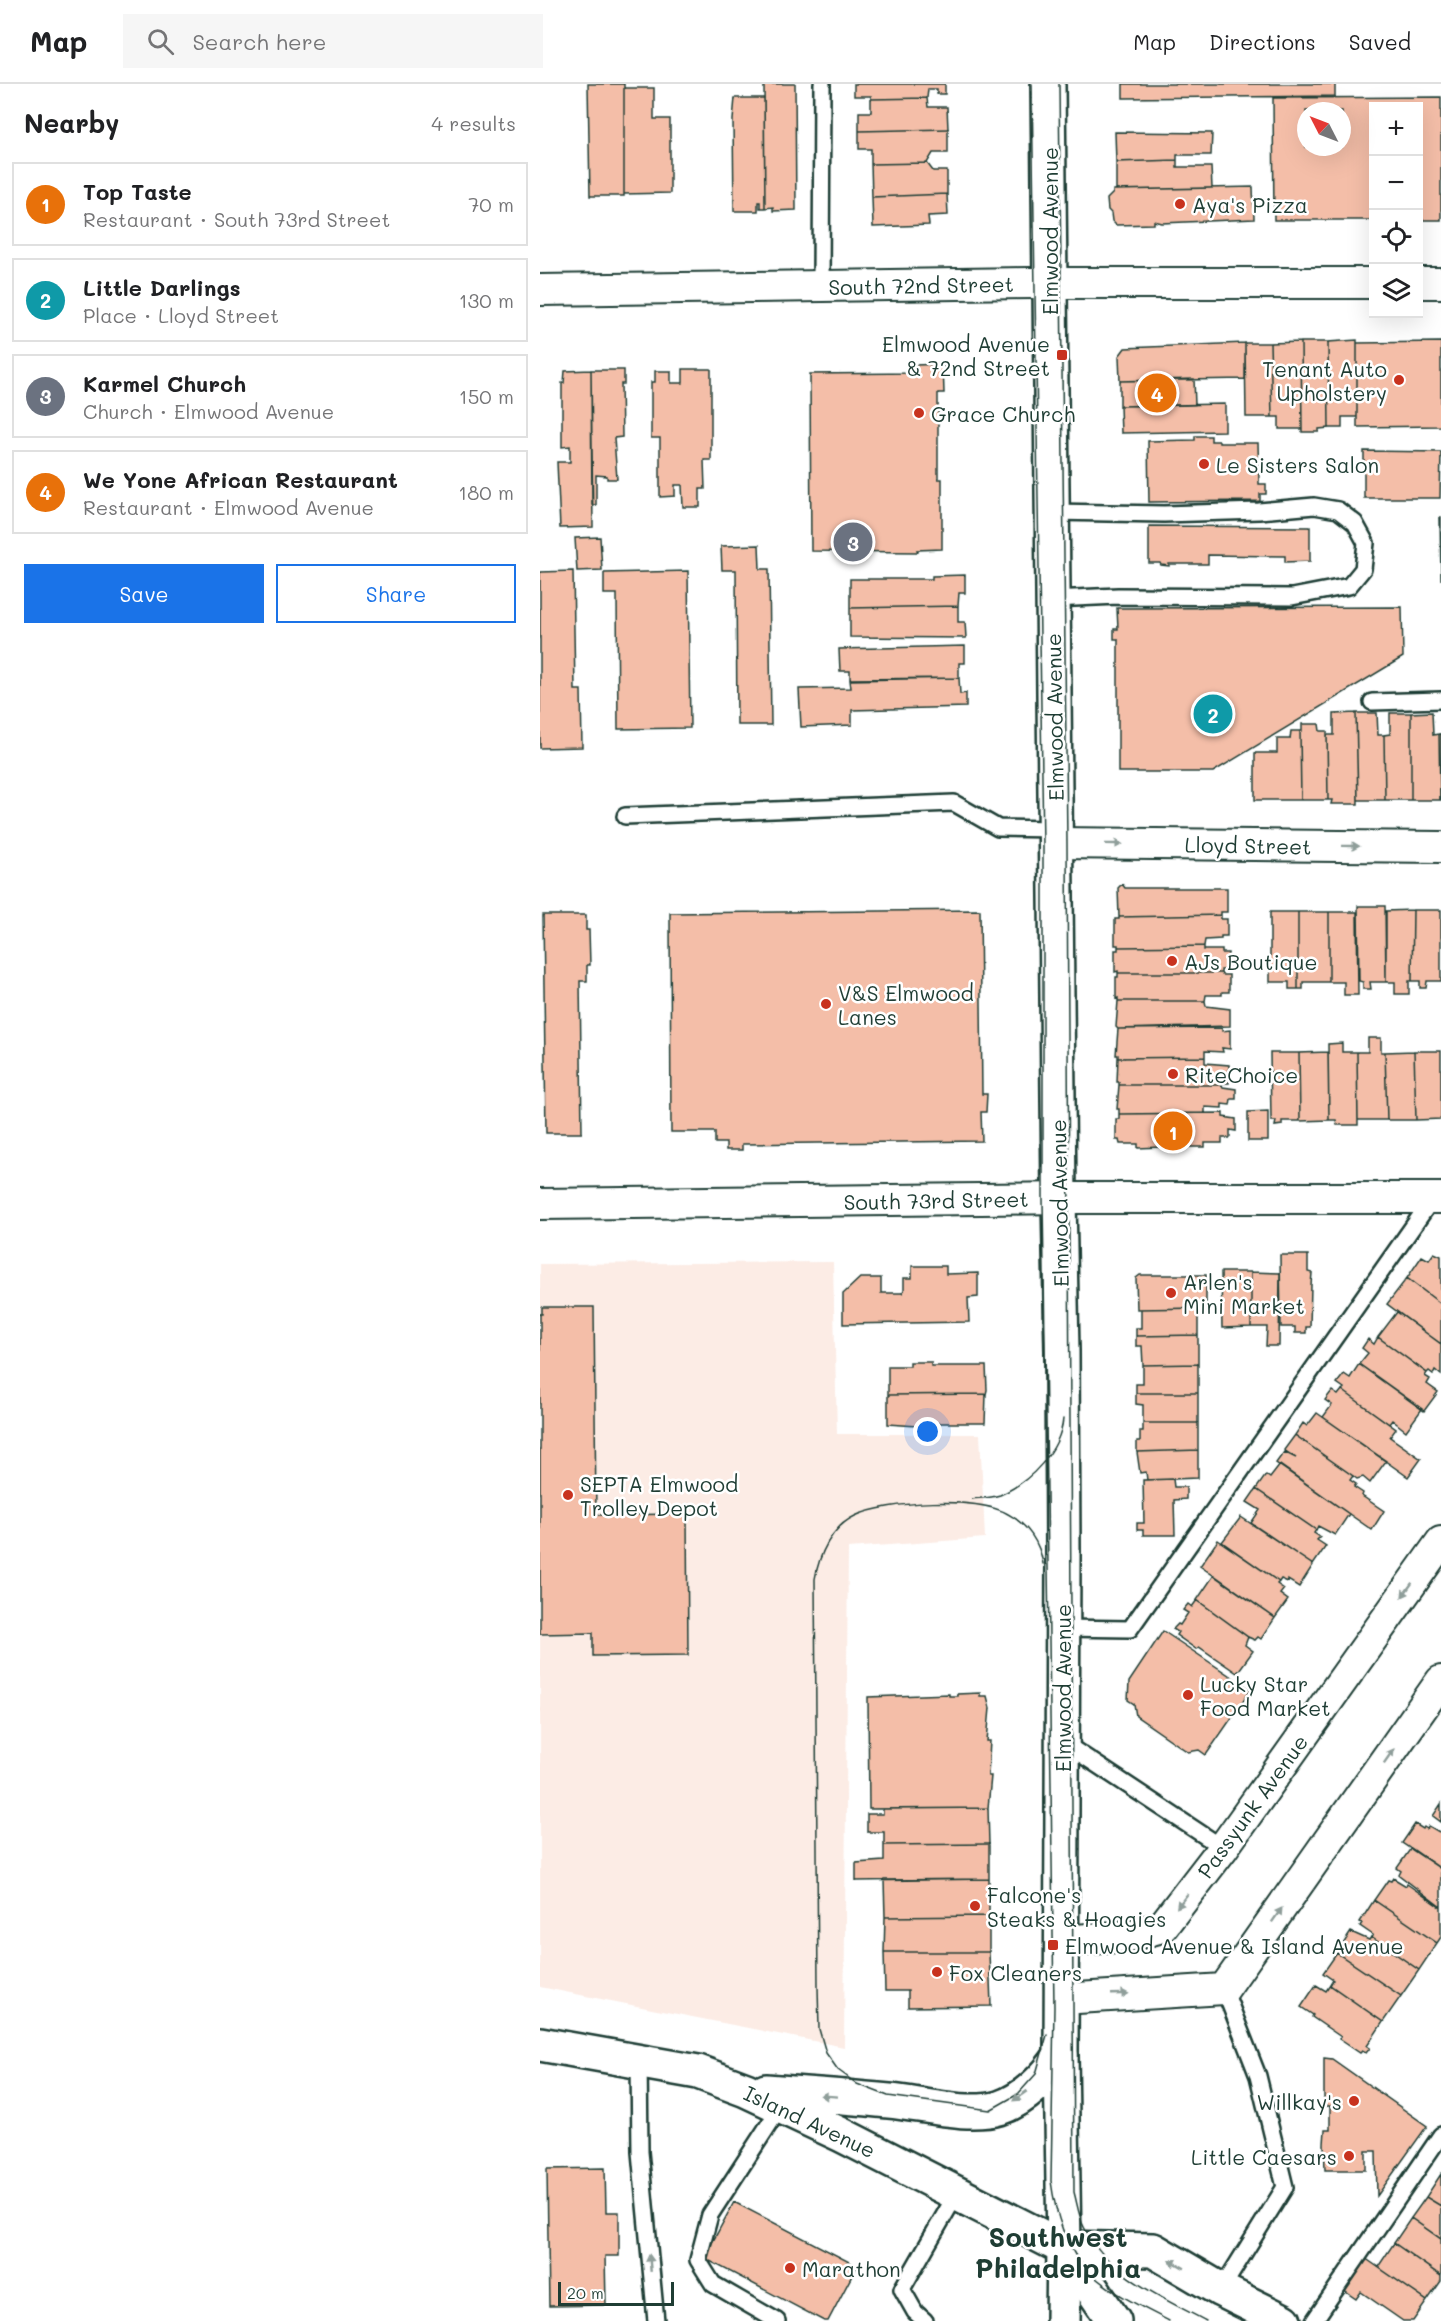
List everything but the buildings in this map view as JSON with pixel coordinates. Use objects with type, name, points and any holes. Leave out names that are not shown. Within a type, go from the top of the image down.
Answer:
[{"type":"street","name":"Elmwood Avenue","points":[[1048,84],[1062,1351],[1060,2055],[1064,2248],[1063,2321]]},
{"type":"street","name":"South 72nd Street","points":[[540,290],[1049,283],[1369,283]]},
{"type":"street","points":[[1423,283],[1441,283]]},
{"type":"street","name":"Lloyd Street","points":[[1055,836],[1441,847]]},
{"type":"street","name":"South 73rd Street","points":[[540,1204],[1059,1198],[1437,1198]]},
{"type":"street","name":"Passyunk Avenue","points":[[1062,1941],[1130,1936],[1162,1927],[1223,1848],[1441,1542]]},
{"type":"street","points":[[1061,1999],[1224,1989],[1441,1681]]},
{"type":"street","name":"Island Avenue","points":[[540,2044],[698,2072],[781,2106],[1064,2248],[1152,2250],[1221,2290],[1284,2321]]},
{"type":"street","points":[[746,2090],[888,2101],[975,2111],[990,2110],[1019,2099],[1052,2068],[1060,2055]]},
{"type":"street","name":"Island Avenue","points":[[1064,2248],[1114,2321]]},
{"type":"lane","points":[[821,286],[822,84]]},
{"type":"lane","points":[[1052,512],[1164,514],[1259,511],[1314,506],[1338,510],[1355,523],[1366,543],[1363,569],[1349,586],[1292,597],[1118,596],[1053,599]]},
{"type":"lane","points":[[1372,702],[1441,700]]},
{"type":"lane","points":[[625,816],[954,803],[998,828],[1055,836]]},
{"type":"lane","points":[[1061,1628],[1130,1629],[1437,1198]]},
{"type":"lane","points":[[1061,1741],[1223,1848]]},
{"type":"lane","points":[[1221,2290],[1285,2187],[1258,2076],[1224,1989]]},
{"type":"lane","points":[[639,2061],[640,2152],[656,2321]]},
{"type":"lane","points":[[777,2321],[713,2284],[698,2260],[710,2215],[781,2106]]},
{"type":"lane","points":[[1314,2321],[1441,2135]]},
{"type":"lane","points":[[925,2321],[915,2312],[902,2289],[957,2193]]},
{"type":"shaded area","name":"SEPTA Elmwood Trolley Depot","points":[[833,1262],[837,1434],[980,1434],[985,1538],[848,1548],[844,2047],[540,1987],[540,1264]]},
{"type":"tram line","points":[[1032,84],[1043,847],[1043,1199],[1054,2007],[1051,2181],[1055,2205],[1063,2230],[1074,2254],[1082,2264],[1108,2287],[1169,2321]]},
{"type":"tram line","points":[[1059,84],[1067,843],[1074,2192],[1084,2227],[1094,2244],[1107,2259],[1137,2283],[1206,2321]]},
{"type":"tram line","points":[[972,1499],[1000,1495],[1032,1474],[1050,1454],[1061,1431],[1063,1419]]},
{"type":"tram line","points":[[1043,1564],[1036,1542],[1015,1518],[994,1508],[955,1503],[910,1504],[855,1516],[839,1527],[823,1551],[815,1579],[818,1987],[819,2029],[826,2053],[838,2070],[857,2084],[888,2096],[990,2110],[1018,2094],[1036,2074],[1047,2035]]},
{"type":"place","name":"Aya's Pizza","points":[[1180,204]]},
{"type":"place","name":"Elmwood Avenue & 72nd Street","points":[[1062,355]]},
{"type":"place","name":"Tenant Auto Upholstery","points":[[1399,380]]},
{"type":"place","name":"We Yone African Restaurant","points":[[1157,393]]},
{"type":"place","name":"Grace Church","points":[[919,413]]},
{"type":"place","name":"Le Sisters Salon","points":[[1204,464]]},
{"type":"place","name":"Karmel Church","points":[[853,542]]},
{"type":"place","name":"Little Darlings","points":[[1213,714]]},
{"type":"place","name":"AJs Boutique","points":[[1172,961]]},
{"type":"place","name":"V&S Elmwood Lanes","points":[[826,1004]]},
{"type":"place","name":"RiteChoice","points":[[1173,1074]]},
{"type":"place","name":"Top Taste","points":[[1173,1131]]},
{"type":"place","name":"Arlen's Mini Market","points":[[1171,1293]]},
{"type":"place","name":"SEPTA Elmwood Trolley Depot","points":[[568,1495]]},
{"type":"place","name":"Lucky Star Food Market","points":[[1188,1695]]},
{"type":"place","name":"Falcone's Steaks & Hoagies","points":[[975,1906]]},
{"type":"place","name":"Elmwood Avenue & Island Avenue","points":[[1053,1945]]},
{"type":"place","name":"Fox Cleaners","points":[[937,1972]]},
{"type":"place","name":"Willkay's","points":[[1354,2101]]},
{"type":"place","name":"Little Caesars","points":[[1349,2156]]},
{"type":"place","name":"Marathon","points":[[790,2268]]},
{"type":"district","name":"Southwest Philadelphia","points":[[1058,2252]]}]
